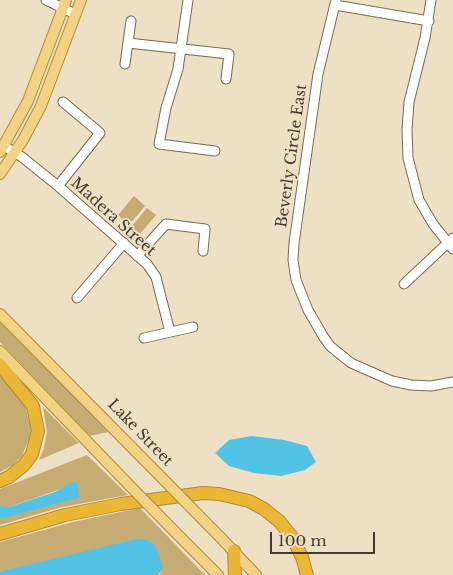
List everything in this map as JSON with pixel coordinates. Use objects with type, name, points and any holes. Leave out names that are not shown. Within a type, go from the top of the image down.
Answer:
[{"type":"highway","points":[[0,365],[33,406],[38,431],[32,454],[24,465],[9,478],[0,481]]},
{"type":"highway","points":[[0,534],[65,515],[121,504],[203,493],[219,494],[249,501],[264,509],[280,522],[295,544],[308,575]]},
{"type":"highway","points":[[234,552],[234,575]]},
{"type":"main road","points":[[0,174],[15,153],[46,95],[81,0]]},
{"type":"main road","points":[[2,149],[36,84],[64,4]]},
{"type":"main road","name":"Lake Street","points":[[0,314],[256,575]]},
{"type":"main road","points":[[0,351],[218,575]]},
{"type":"street","points":[[46,0],[64,4],[75,14]]},
{"type":"street","points":[[188,0],[181,48],[160,144],[215,151]]},
{"type":"street","points":[[404,284],[451,244],[420,200],[408,158],[409,102],[429,21],[432,0]]},
{"type":"street","points":[[335,3],[429,21]]},
{"type":"street","name":"Beverly Circle East","points":[[335,3],[318,74],[293,252],[296,280],[308,310],[330,346],[347,360],[364,370],[392,381],[411,385],[431,386],[453,382]]},
{"type":"street","points":[[126,64],[131,21]]},
{"type":"street","points":[[128,43],[229,54],[226,79]]},
{"type":"street","points":[[58,186],[100,133],[63,102]]},
{"type":"street","name":"Madera Street","points":[[2,149],[15,153],[58,186],[138,256],[156,277],[170,332]]},
{"type":"street","points":[[138,256],[166,224],[205,229],[203,251]]},
{"type":"street","points":[[77,298],[124,243]]},
{"type":"street","points":[[144,338],[193,327]]},
{"type":"shaded area","points":[[134,196],[145,206],[129,225],[118,215]]},
{"type":"shaded area","points":[[147,208],[156,215],[140,234],[131,227]]},
{"type":"shaded area","points":[[0,322],[108,432],[90,436],[0,342]]},
{"type":"shaded area","points":[[0,372],[25,405],[31,429],[22,456],[13,465],[0,472]]},
{"type":"shaded area","points":[[43,407],[79,443],[39,460],[44,448],[47,432]]},
{"type":"shaded area","points":[[87,455],[128,495],[62,507],[0,525],[0,519],[78,498],[78,483],[9,507],[0,506],[0,489]]},
{"type":"shaded area","points":[[140,508],[205,575],[158,575],[161,572],[0,572],[0,542],[73,522]]},
{"type":"water","points":[[252,436],[284,440],[307,446],[316,462],[305,470],[281,476],[254,473],[229,466],[215,453],[229,440]]},
{"type":"water","points":[[73,482],[78,483],[79,498],[0,519],[0,506],[9,507],[55,492]]},
{"type":"water","points":[[137,539],[148,540],[156,547],[163,567],[158,575],[0,575],[0,572],[11,569]]}]
